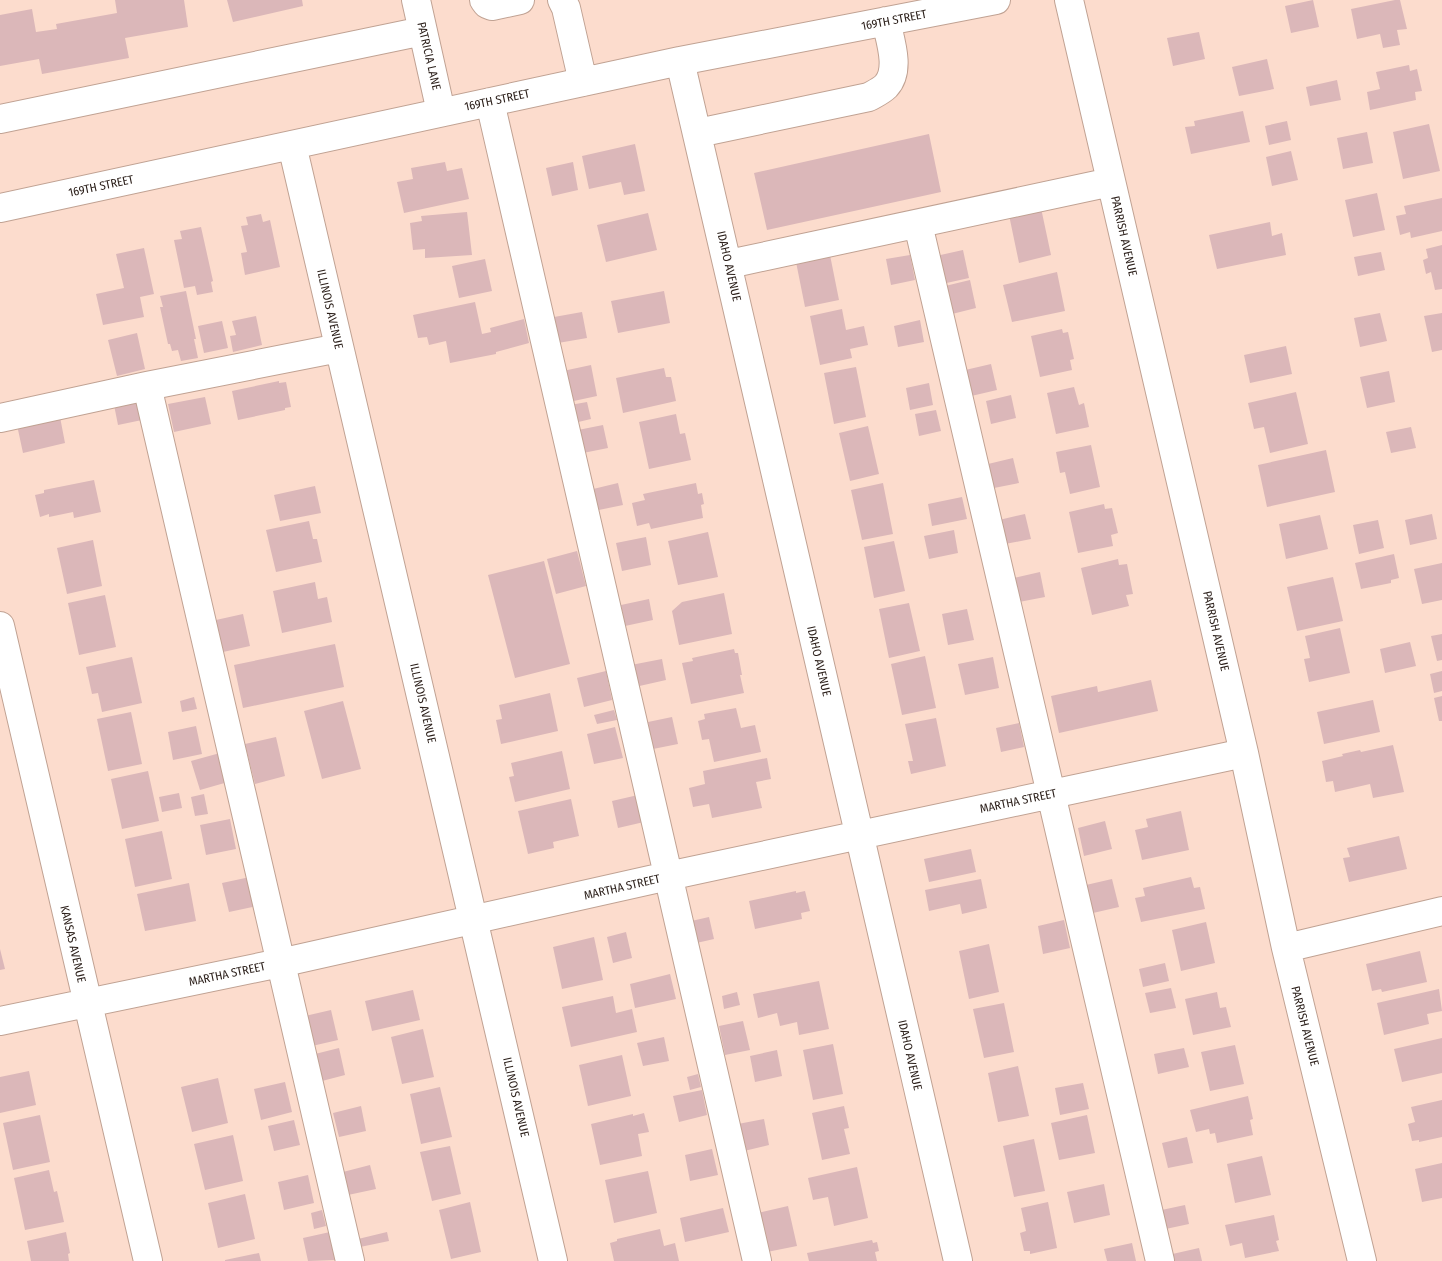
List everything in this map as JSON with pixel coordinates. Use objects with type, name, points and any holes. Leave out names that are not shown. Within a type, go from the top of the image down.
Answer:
[{"type":"street","name":"PATRICIA LANE","points":[[416,0],[441,112]]},
{"type":"street","points":[[484,0],[492,6],[520,0]]},
{"type":"street","points":[[562,0],[566,8],[583,82]]},
{"type":"street","name":"169TH STREET","points":[[0,208],[680,61],[996,0]]},
{"type":"street","name":"PARRISH AVENUE","points":[[1069,0],[1244,753],[1286,948],[1362,1261]]},
{"type":"street","points":[[698,133],[869,97],[886,86],[893,71],[886,21]]},
{"type":"street","points":[[0,119],[423,31]]},
{"type":"street","name":"IDAHO AVENUE","points":[[680,61],[729,264],[958,1261]]},
{"type":"street","points":[[490,102],[757,1261]]},
{"type":"street","name":"ILLINOIS AVENUE","points":[[292,145],[554,1261]]},
{"type":"street","points":[[729,264],[1111,182]]},
{"type":"street","points":[[918,224],[1160,1261]]},
{"type":"street","points":[[0,418],[147,386],[339,348]]},
{"type":"street","points":[[147,386],[350,1261]]},
{"type":"street","name":"KANSAS AVENUE","points":[[0,626],[148,1261]]},
{"type":"street","name":"MARTHA STREET","points":[[0,1021],[280,963],[668,876],[1244,753]]},
{"type":"street","points":[[1286,948],[1442,912]]},
{"type":"building","points":[[115,0],[184,0],[188,27],[125,38],[129,58],[42,74],[39,59],[0,66],[0,15],[32,9],[36,32],[57,29],[56,24],[117,13]]},
{"type":"building","points":[[227,0],[302,0],[303,6],[233,22]]},
{"type":"building","points":[[1313,0],[1319,27],[1291,33],[1285,6]]},
{"type":"building","points":[[1400,0],[1407,29],[1397,30],[1400,45],[1383,48],[1380,34],[1357,39],[1351,9]]},
{"type":"building","points":[[1199,32],[1205,59],[1173,66],[1167,38]]},
{"type":"building","points":[[1267,59],[1274,89],[1239,96],[1232,67]]},
{"type":"building","points":[[1409,65],[1410,71],[1417,69],[1422,91],[1415,92],[1416,100],[1370,110],[1367,92],[1380,89],[1376,72]]},
{"type":"building","points":[[1337,80],[1341,100],[1310,106],[1306,87]]},
{"type":"building","points":[[1243,111],[1250,142],[1191,154],[1185,127],[1195,126],[1194,121]]},
{"type":"building","points":[[1287,121],[1291,140],[1269,145],[1265,126]]},
{"type":"building","points":[[1429,124],[1440,171],[1403,179],[1393,132]]},
{"type":"building","points":[[1367,132],[1373,163],[1343,169],[1337,138]]},
{"type":"building","points":[[929,134],[941,192],[767,230],[754,173]]},
{"type":"building","points":[[635,144],[645,191],[624,195],[621,182],[589,189],[582,156]]},
{"type":"building","points":[[1291,151],[1298,180],[1272,186],[1266,157]]},
{"type":"building","points":[[445,162],[447,171],[462,168],[469,199],[404,213],[397,182],[413,179],[411,168]]},
{"type":"building","points":[[573,162],[578,190],[552,196],[546,168]]},
{"type":"building","points":[[1377,193],[1385,230],[1353,237],[1345,200]]},
{"type":"building","points":[[1442,198],[1442,231],[1411,238],[1410,232],[1400,235],[1396,216],[1406,214],[1404,206]]},
{"type":"building","points":[[1041,208],[1051,255],[1019,263],[1009,215]]},
{"type":"building","points":[[467,212],[472,255],[425,258],[425,249],[413,250],[410,223],[422,221],[421,216]]},
{"type":"building","points":[[648,213],[657,250],[606,262],[597,225]]},
{"type":"building","points":[[261,214],[263,222],[270,220],[280,267],[245,275],[241,253],[247,252],[241,226],[248,225],[246,217]]},
{"type":"building","points":[[1270,222],[1272,236],[1282,233],[1286,255],[1217,269],[1209,235]]},
{"type":"building","points":[[201,227],[213,281],[211,282],[213,292],[197,295],[195,286],[184,288],[174,240],[182,239],[180,231]]},
{"type":"building","points":[[1442,245],[1442,289],[1435,290],[1431,272],[1426,274],[1423,260],[1428,258],[1426,249]]},
{"type":"building","points":[[144,248],[154,294],[140,297],[144,317],[103,325],[96,294],[124,288],[116,254]]},
{"type":"building","points":[[829,250],[839,300],[805,307],[795,257]]},
{"type":"building","points":[[963,250],[969,278],[942,284],[936,256]]},
{"type":"building","points":[[1381,252],[1385,270],[1358,276],[1354,257]]},
{"type":"building","points":[[910,255],[915,280],[891,285],[886,259]]},
{"type":"building","points":[[485,259],[492,291],[459,298],[452,266]]},
{"type":"building","points":[[1057,272],[1065,311],[1012,322],[1003,285]]},
{"type":"building","points":[[970,280],[976,308],[948,315],[941,287]]},
{"type":"building","points":[[186,291],[198,358],[181,361],[178,350],[172,351],[170,344],[168,344],[160,307],[163,307],[160,296]]},
{"type":"building","points":[[664,291],[670,323],[618,333],[611,301]]},
{"type":"building","points":[[475,302],[482,334],[491,332],[490,328],[524,319],[529,343],[496,352],[496,354],[450,363],[446,341],[429,345],[427,337],[418,338],[413,315]]},
{"type":"building","points":[[842,309],[846,330],[864,326],[868,345],[850,349],[852,358],[820,365],[810,316]]},
{"type":"building","points":[[582,312],[587,338],[558,343],[554,317]]},
{"type":"building","points":[[1380,313],[1387,341],[1360,347],[1354,318]]},
{"type":"building","points":[[1442,313],[1442,350],[1432,352],[1424,316]]},
{"type":"building","points":[[256,316],[262,345],[233,352],[230,336],[236,335],[232,321]]},
{"type":"building","points":[[920,320],[924,342],[898,347],[894,326]]},
{"type":"building","points":[[222,321],[228,348],[204,353],[198,326]]},
{"type":"building","points":[[1062,329],[1063,333],[1068,332],[1074,359],[1070,360],[1072,370],[1040,377],[1031,336]]},
{"type":"building","points":[[137,333],[145,369],[117,376],[108,340]]},
{"type":"building","points":[[1286,346],[1292,374],[1250,383],[1244,355]]},
{"type":"building","points":[[991,364],[997,390],[967,397],[961,371]]},
{"type":"building","points":[[591,365],[597,396],[569,402],[563,371]]},
{"type":"building","points":[[856,367],[866,417],[834,424],[824,373]]},
{"type":"building","points":[[664,368],[666,377],[671,377],[676,401],[623,413],[616,378]]},
{"type":"building","points":[[1389,371],[1395,402],[1367,408],[1360,377]]},
{"type":"building","points":[[279,381],[279,383],[286,382],[291,407],[238,420],[232,391]]},
{"type":"building","points":[[929,383],[933,405],[910,410],[906,388]]},
{"type":"building","points":[[1074,387],[1079,405],[1084,403],[1089,427],[1056,434],[1047,393]]},
{"type":"building","points":[[1296,392],[1308,444],[1270,453],[1264,427],[1254,429],[1248,403]]},
{"type":"building","points":[[1011,395],[1016,418],[991,424],[986,401]]},
{"type":"building","points":[[205,397],[211,424],[174,432],[168,404]]},
{"type":"building","points":[[137,400],[142,420],[118,425],[114,405]]},
{"type":"building","points":[[587,402],[591,419],[574,423],[570,405]]},
{"type":"building","points":[[936,410],[941,431],[919,436],[915,414]]},
{"type":"building","points":[[676,414],[680,434],[685,433],[691,460],[649,469],[639,422]]},
{"type":"building","points":[[60,417],[65,443],[23,453],[17,425]]},
{"type":"building","points":[[603,425],[608,448],[578,454],[573,431]]},
{"type":"building","points":[[868,426],[879,474],[850,481],[839,433]]},
{"type":"building","points":[[1411,427],[1416,448],[1391,453],[1386,432]]},
{"type":"building","points":[[1091,445],[1100,487],[1070,494],[1065,472],[1060,473],[1056,452]]},
{"type":"building","points":[[1326,450],[1335,492],[1267,507],[1258,465]]},
{"type":"building","points":[[1013,458],[1019,483],[994,488],[988,464]]},
{"type":"building","points":[[94,480],[101,512],[74,518],[73,512],[49,517],[49,514],[40,517],[35,495],[44,493],[44,490]]},
{"type":"building","points":[[618,483],[623,505],[594,511],[589,490]]},
{"type":"building","points":[[696,483],[698,494],[702,493],[704,504],[701,505],[703,518],[651,529],[649,523],[637,526],[632,503],[645,500],[643,494]]},
{"type":"building","points":[[883,483],[893,534],[862,540],[851,490]]},
{"type":"building","points":[[315,486],[321,513],[280,521],[274,495]]},
{"type":"building","points":[[962,497],[967,519],[932,526],[928,504]]},
{"type":"building","points":[[1104,504],[1105,509],[1112,508],[1118,533],[1111,535],[1113,546],[1078,553],[1069,512]]},
{"type":"building","points":[[1025,514],[1031,539],[1005,544],[999,520]]},
{"type":"building","points":[[1432,514],[1437,539],[1410,545],[1405,520]]},
{"type":"building","points":[[1320,515],[1328,549],[1286,559],[1279,524]]},
{"type":"building","points":[[1378,520],[1384,548],[1359,554],[1353,525]]},
{"type":"building","points":[[309,521],[313,539],[317,539],[322,562],[276,572],[266,530]]},
{"type":"building","points":[[954,530],[958,553],[929,559],[924,536]]},
{"type":"building","points":[[708,532],[718,577],[678,585],[668,541]]},
{"type":"building","points":[[646,537],[651,565],[622,571],[616,543]]},
{"type":"building","points":[[93,540],[102,586],[67,594],[57,548]]},
{"type":"building","points":[[894,541],[905,591],[874,598],[864,547]]},
{"type":"building","points":[[577,551],[586,586],[556,594],[547,559]]},
{"type":"building","points":[[1394,554],[1399,578],[1391,580],[1391,583],[1361,589],[1355,563]]},
{"type":"building","points":[[1118,559],[1119,565],[1127,564],[1133,594],[1126,595],[1129,606],[1092,615],[1081,568]]},
{"type":"building","points":[[544,561],[570,664],[515,678],[488,575]]},
{"type":"building","points":[[1442,563],[1442,600],[1422,604],[1414,569]]},
{"type":"building","points":[[1040,572],[1045,597],[1019,602],[1014,578]]},
{"type":"building","points":[[1333,577],[1343,621],[1297,631],[1287,587]]},
{"type":"building","points":[[315,582],[318,599],[327,597],[332,622],[282,633],[273,591]]},
{"type":"building","points":[[724,593],[732,634],[679,645],[672,611],[682,602]]},
{"type":"building","points":[[105,595],[116,647],[79,655],[68,603]]},
{"type":"building","points":[[649,599],[653,620],[625,626],[621,605]]},
{"type":"building","points":[[909,603],[920,651],[889,658],[879,609]]},
{"type":"building","points":[[967,609],[974,640],[948,645],[942,614]]},
{"type":"building","points":[[243,614],[250,646],[223,652],[216,620]]},
{"type":"building","points":[[1340,628],[1350,673],[1309,682],[1304,659],[1310,658],[1305,636]]},
{"type":"building","points":[[1442,634],[1442,660],[1437,661],[1431,636]]},
{"type":"building","points":[[1410,642],[1416,666],[1385,673],[1380,649]]},
{"type":"building","points":[[335,644],[344,687],[243,708],[234,665]]},
{"type":"building","points":[[734,649],[735,653],[738,653],[744,693],[691,704],[682,663],[693,661],[692,658]]},
{"type":"building","points":[[925,656],[936,708],[902,715],[891,664]]},
{"type":"building","points":[[132,657],[142,703],[102,712],[98,693],[92,694],[86,667]]},
{"type":"building","points":[[993,657],[999,688],[965,695],[958,664]]},
{"type":"building","points":[[662,659],[666,680],[635,687],[631,665]]},
{"type":"building","points":[[606,671],[612,700],[584,707],[577,678]]},
{"type":"building","points":[[1442,671],[1442,691],[1434,693],[1430,674]]},
{"type":"building","points":[[1151,680],[1158,711],[1059,733],[1051,696],[1097,686],[1098,692]]},
{"type":"building","points":[[550,693],[558,731],[501,744],[496,720],[502,719],[499,705]]},
{"type":"building","points":[[1442,696],[1442,721],[1439,721],[1434,698]]},
{"type":"building","points":[[194,697],[197,709],[182,712],[180,701]]},
{"type":"building","points":[[1373,700],[1380,732],[1324,744],[1317,712]]},
{"type":"building","points":[[343,701],[361,769],[322,779],[304,711]]},
{"type":"building","points":[[736,708],[741,728],[755,725],[761,752],[714,762],[709,739],[702,740],[698,721],[705,719],[704,714]]},
{"type":"building","points":[[614,710],[617,720],[597,724],[594,715]]},
{"type":"building","points":[[131,712],[142,764],[108,771],[97,719]]},
{"type":"building","points":[[672,717],[678,744],[653,749],[648,722]]},
{"type":"building","points":[[936,718],[946,766],[911,774],[908,761],[913,761],[905,724]]},
{"type":"building","points":[[1019,723],[1024,747],[1001,752],[996,728]]},
{"type":"building","points":[[196,726],[202,754],[173,760],[168,732]]},
{"type":"building","points":[[615,727],[623,758],[594,764],[587,734]]},
{"type":"building","points":[[276,737],[285,776],[255,784],[245,744]]},
{"type":"building","points":[[1393,745],[1404,792],[1373,798],[1370,784],[1335,792],[1333,781],[1326,782],[1322,761],[1343,756],[1342,754]]},
{"type":"building","points":[[562,751],[570,789],[515,802],[509,777],[514,776],[511,763]]},
{"type":"building","points":[[220,753],[228,782],[200,790],[191,761]]},
{"type":"building","points":[[767,758],[771,779],[756,782],[762,808],[712,818],[709,804],[693,807],[689,788],[705,784],[703,771]]},
{"type":"building","points":[[148,771],[159,821],[122,829],[111,779]]},
{"type":"building","points":[[179,793],[182,808],[162,812],[159,797]]},
{"type":"building","points":[[204,794],[208,814],[195,816],[191,797]]},
{"type":"building","points":[[638,795],[644,822],[618,828],[612,801]]},
{"type":"building","points":[[571,799],[579,836],[553,842],[554,848],[528,854],[518,811]]},
{"type":"building","points":[[1181,811],[1189,850],[1142,860],[1135,830],[1148,827],[1146,819]]},
{"type":"building","points":[[230,819],[236,849],[206,855],[200,825]]},
{"type":"building","points":[[1105,821],[1112,849],[1084,856],[1078,828]]},
{"type":"building","points":[[162,831],[172,879],[135,887],[125,839]]},
{"type":"building","points":[[1399,836],[1407,869],[1349,882],[1343,858],[1350,857],[1347,848]]},
{"type":"building","points":[[971,849],[976,872],[929,882],[924,859]]},
{"type":"building","points":[[250,877],[257,906],[229,912],[222,883]]},
{"type":"building","points":[[1191,877],[1194,888],[1200,887],[1205,909],[1141,922],[1135,898],[1145,896],[1143,888]]},
{"type":"building","points":[[981,879],[987,908],[962,914],[960,904],[929,911],[925,890]]},
{"type":"building","points":[[1112,879],[1119,907],[1093,913],[1086,885]]},
{"type":"building","points":[[189,883],[196,921],[145,931],[137,894]]},
{"type":"building","points":[[796,891],[796,893],[805,891],[810,911],[801,913],[802,919],[755,929],[749,901]]},
{"type":"building","points":[[709,917],[714,939],[692,944],[687,922]]},
{"type":"building","points":[[1064,920],[1070,948],[1043,954],[1038,926]]},
{"type":"building","points":[[1206,922],[1215,963],[1181,971],[1172,930]]},
{"type":"building","points":[[626,932],[632,958],[613,963],[607,937]]},
{"type":"building","points":[[594,937],[603,980],[562,989],[553,947]]},
{"type":"building","points":[[989,944],[999,992],[969,999],[959,951]]},
{"type":"building","points":[[0,949],[5,969],[0,970]]},
{"type":"building","points":[[1420,951],[1427,982],[1382,992],[1381,989],[1372,991],[1366,964]]},
{"type":"building","points":[[1165,963],[1169,981],[1143,987],[1139,969]]},
{"type":"building","points":[[670,974],[676,999],[635,1008],[630,984]]},
{"type":"building","points":[[819,981],[829,1029],[799,1035],[797,1022],[780,1026],[777,1013],[758,1018],[753,994]]},
{"type":"building","points":[[1171,988],[1176,1008],[1150,1013],[1145,993]]},
{"type":"building","points":[[1439,989],[1442,1011],[1427,1014],[1429,1024],[1384,1035],[1377,1003]]},
{"type":"building","points":[[413,990],[420,1020],[372,1031],[365,1001]]},
{"type":"building","points":[[737,992],[740,1005],[724,1009],[722,996]]},
{"type":"building","points":[[1217,992],[1220,1008],[1226,1007],[1231,1027],[1193,1035],[1185,999]]},
{"type":"building","points":[[613,996],[616,1013],[632,1009],[637,1032],[571,1047],[562,1007]]},
{"type":"building","points":[[1004,1003],[1014,1052],[984,1058],[973,1009]]},
{"type":"building","points":[[331,1010],[338,1040],[312,1046],[305,1016]]},
{"type":"building","points":[[743,1021],[750,1050],[725,1055],[719,1026]]},
{"type":"building","points":[[423,1029],[434,1077],[402,1084],[391,1037]]},
{"type":"building","points":[[664,1037],[669,1061],[643,1066],[637,1043]]},
{"type":"building","points":[[1442,1038],[1442,1073],[1402,1082],[1394,1049]]},
{"type":"building","points":[[833,1044],[843,1094],[813,1100],[803,1050]]},
{"type":"building","points":[[1235,1045],[1244,1084],[1210,1091],[1201,1052]]},
{"type":"building","points":[[339,1048],[345,1075],[322,1081],[315,1054]]},
{"type":"building","points":[[1184,1048],[1189,1067],[1158,1074],[1154,1054]]},
{"type":"building","points":[[777,1050],[782,1076],[755,1082],[750,1056]]},
{"type":"building","points":[[622,1055],[631,1096],[588,1106],[579,1065]]},
{"type":"building","points":[[1018,1066],[1029,1116],[998,1122],[988,1073]]},
{"type":"building","points":[[29,1071],[36,1105],[0,1113],[0,1077]]},
{"type":"building","points":[[698,1074],[701,1087],[690,1090],[687,1077]]},
{"type":"building","points":[[218,1078],[228,1123],[192,1132],[181,1087]]},
{"type":"building","points":[[285,1082],[292,1112],[261,1120],[254,1089]]},
{"type":"building","points":[[1083,1083],[1089,1109],[1060,1115],[1055,1088]]},
{"type":"building","points":[[440,1087],[452,1137],[421,1144],[410,1094]]},
{"type":"building","points":[[702,1090],[707,1115],[679,1122],[673,1096]]},
{"type":"building","points":[[1248,1096],[1253,1119],[1250,1120],[1253,1135],[1217,1143],[1215,1133],[1210,1134],[1209,1129],[1196,1132],[1190,1110]]},
{"type":"building","points":[[1442,1100],[1442,1137],[1419,1142],[1419,1140],[1412,1141],[1408,1124],[1415,1122],[1411,1107]]},
{"type":"building","points":[[361,1106],[366,1131],[339,1137],[333,1113]]},
{"type":"building","points":[[844,1106],[849,1128],[844,1129],[850,1154],[822,1160],[812,1113]]},
{"type":"building","points":[[644,1113],[649,1132],[638,1134],[642,1156],[600,1165],[591,1124]]},
{"type":"building","points":[[40,1115],[50,1162],[13,1170],[3,1123]]},
{"type":"building","points":[[1087,1115],[1095,1153],[1059,1160],[1051,1123]]},
{"type":"building","points":[[764,1119],[769,1145],[744,1151],[738,1124]]},
{"type":"building","points":[[294,1120],[300,1145],[274,1151],[268,1126]]},
{"type":"building","points":[[233,1135],[243,1181],[205,1190],[194,1144]]},
{"type":"building","points":[[1187,1137],[1193,1163],[1168,1168],[1162,1143]]},
{"type":"building","points":[[1034,1139],[1045,1191],[1014,1197],[1003,1146]]},
{"type":"building","points":[[450,1146],[461,1194],[432,1201],[420,1152]]},
{"type":"building","points":[[712,1149],[718,1175],[690,1181],[685,1155]]},
{"type":"building","points":[[1262,1156],[1271,1195],[1235,1203],[1227,1164]]},
{"type":"building","points":[[1442,1163],[1442,1198],[1422,1202],[1415,1169]]},
{"type":"building","points":[[370,1165],[376,1189],[348,1195],[343,1172]]},
{"type":"building","points":[[857,1167],[868,1218],[834,1226],[828,1197],[813,1200],[808,1178]]},
{"type":"building","points":[[49,1170],[54,1192],[57,1191],[64,1222],[25,1230],[14,1178]]},
{"type":"building","points":[[648,1171],[657,1213],[614,1223],[605,1180]]},
{"type":"building","points":[[308,1175],[314,1203],[284,1210],[278,1182]]},
{"type":"building","points":[[1104,1184],[1110,1215],[1074,1223],[1067,1192]]},
{"type":"building","points":[[245,1194],[255,1239],[218,1248],[208,1203]]},
{"type":"building","points":[[470,1202],[481,1252],[451,1259],[439,1210]]},
{"type":"building","points":[[1048,1202],[1057,1248],[1030,1254],[1030,1251],[1024,1251],[1020,1233],[1026,1231],[1021,1208]]},
{"type":"building","points":[[1185,1205],[1189,1224],[1161,1230],[1157,1211]]},
{"type":"building","points":[[788,1206],[797,1246],[767,1252],[758,1213]]},
{"type":"building","points":[[723,1208],[729,1232],[685,1242],[680,1218]]},
{"type":"building","points":[[322,1210],[326,1226],[314,1229],[311,1213]]},
{"type":"building","points":[[1274,1215],[1279,1240],[1276,1241],[1279,1251],[1245,1258],[1242,1243],[1230,1246],[1225,1225]]},
{"type":"building","points":[[660,1229],[664,1246],[675,1243],[679,1261],[614,1261],[610,1243],[617,1241],[617,1239]]},
{"type":"building","points":[[66,1232],[70,1253],[68,1254],[69,1261],[31,1261],[27,1241]]},
{"type":"building","points":[[330,1232],[336,1260],[308,1261],[303,1238]]},
{"type":"building","points":[[387,1232],[389,1241],[360,1247],[358,1239]]},
{"type":"building","points":[[872,1240],[873,1243],[877,1242],[879,1251],[875,1252],[877,1261],[809,1261],[807,1253]]},
{"type":"building","points":[[1132,1243],[1136,1261],[1107,1261],[1104,1249]]},
{"type":"building","points":[[1199,1248],[1202,1261],[1169,1261],[1168,1255]]},
{"type":"building","points":[[259,1253],[261,1261],[225,1261],[225,1260]]}]
